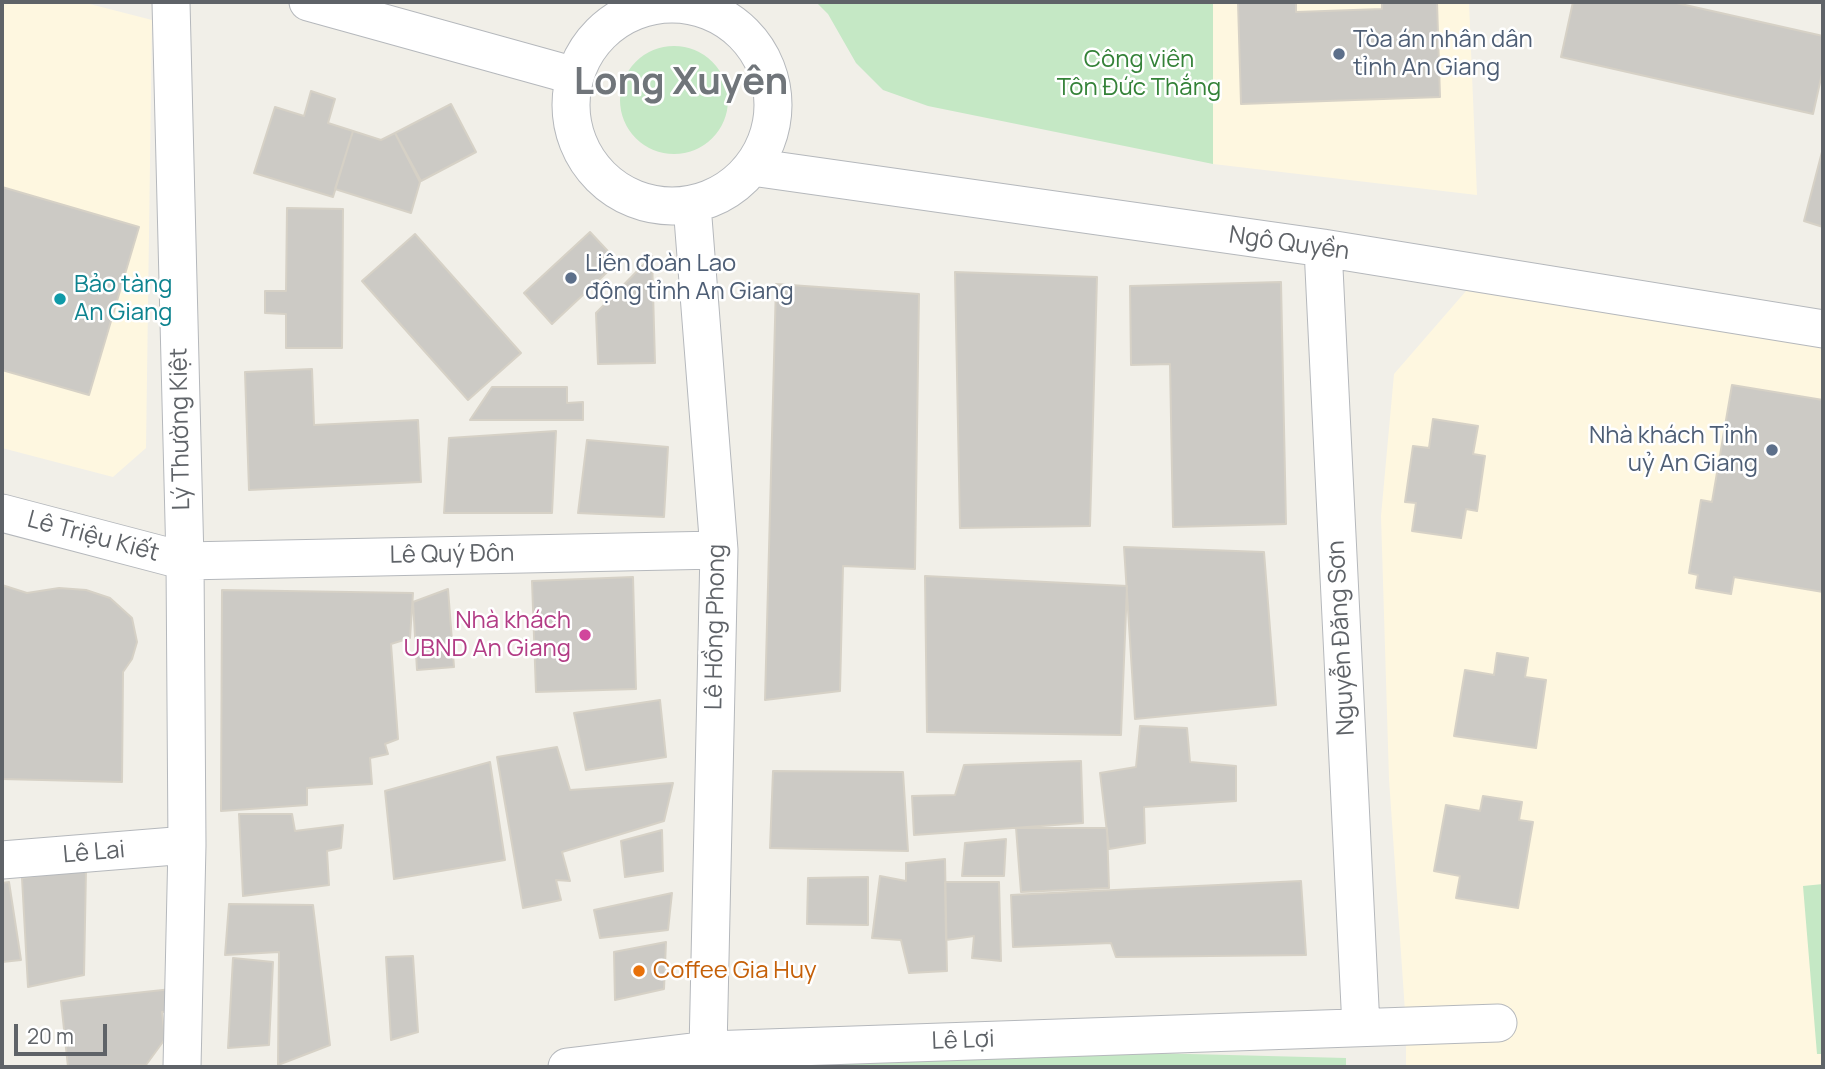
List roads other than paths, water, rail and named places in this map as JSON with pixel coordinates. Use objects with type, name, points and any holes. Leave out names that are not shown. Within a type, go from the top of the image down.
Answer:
[{"type":"street","name":"Lý Thường Kiệt","points":[[171,2],[184,561],[187,845],[182,1067]]},
{"type":"street","points":[[308,2],[575,76]]},
{"type":"street","points":[[661,3],[695,6],[726,19],[751,41],[768,71],[774,104],[769,137],[752,167],[735,185],[715,198],[692,205],[657,206],[624,195],[597,174],[578,145],[570,110],[575,76],[588,50],[607,27],[633,12],[661,3]]},
{"type":"street","name":"Ngô Quyền","points":[[752,167],[1323,248],[1823,329]]},
{"type":"street","name":"Lê Hồng Phong","points":[[692,205],[719,550],[708,1050]]},
{"type":"street","name":"Nguyễn Đăng Sơn","points":[[1323,248],[1361,1027]]},
{"type":"street","name":"Lê Triệu Kiết","points":[[2,513],[184,561]]},
{"type":"street","name":"Lê Quý Đôn","points":[[184,561],[719,550]]},
{"type":"street","name":"Lê Lai","points":[[2,860],[187,845]]},
{"type":"street","name":"Lê Lợi","points":[[567,1067],[708,1050],[841,1056],[1361,1027],[1498,1023]]},
{"type":"place","name":"Tòa án nhân dân tỉnh An Giang","points":[[1339,54]]},
{"type":"place","name":"Liên đoàn Lao động tỉnh An Giang","points":[[571,278]]},
{"type":"place","name":"Bảo tàng An Giang","points":[[60,299]]},
{"type":"place","name":"Nhà khách Tỉnh uỷ An Giang","points":[[1772,450]]},
{"type":"place","name":"Nhà khách UBND An Giang","points":[[585,635]]},
{"type":"place","name":"Coffee Gia Huy","points":[[639,971]]},
{"type":"district","name":"Long Xuyên","points":[[681,83]]},
{"type":"park label","name":"Công viên Tôn Đức Thắng","points":[[1139,74]]}]
